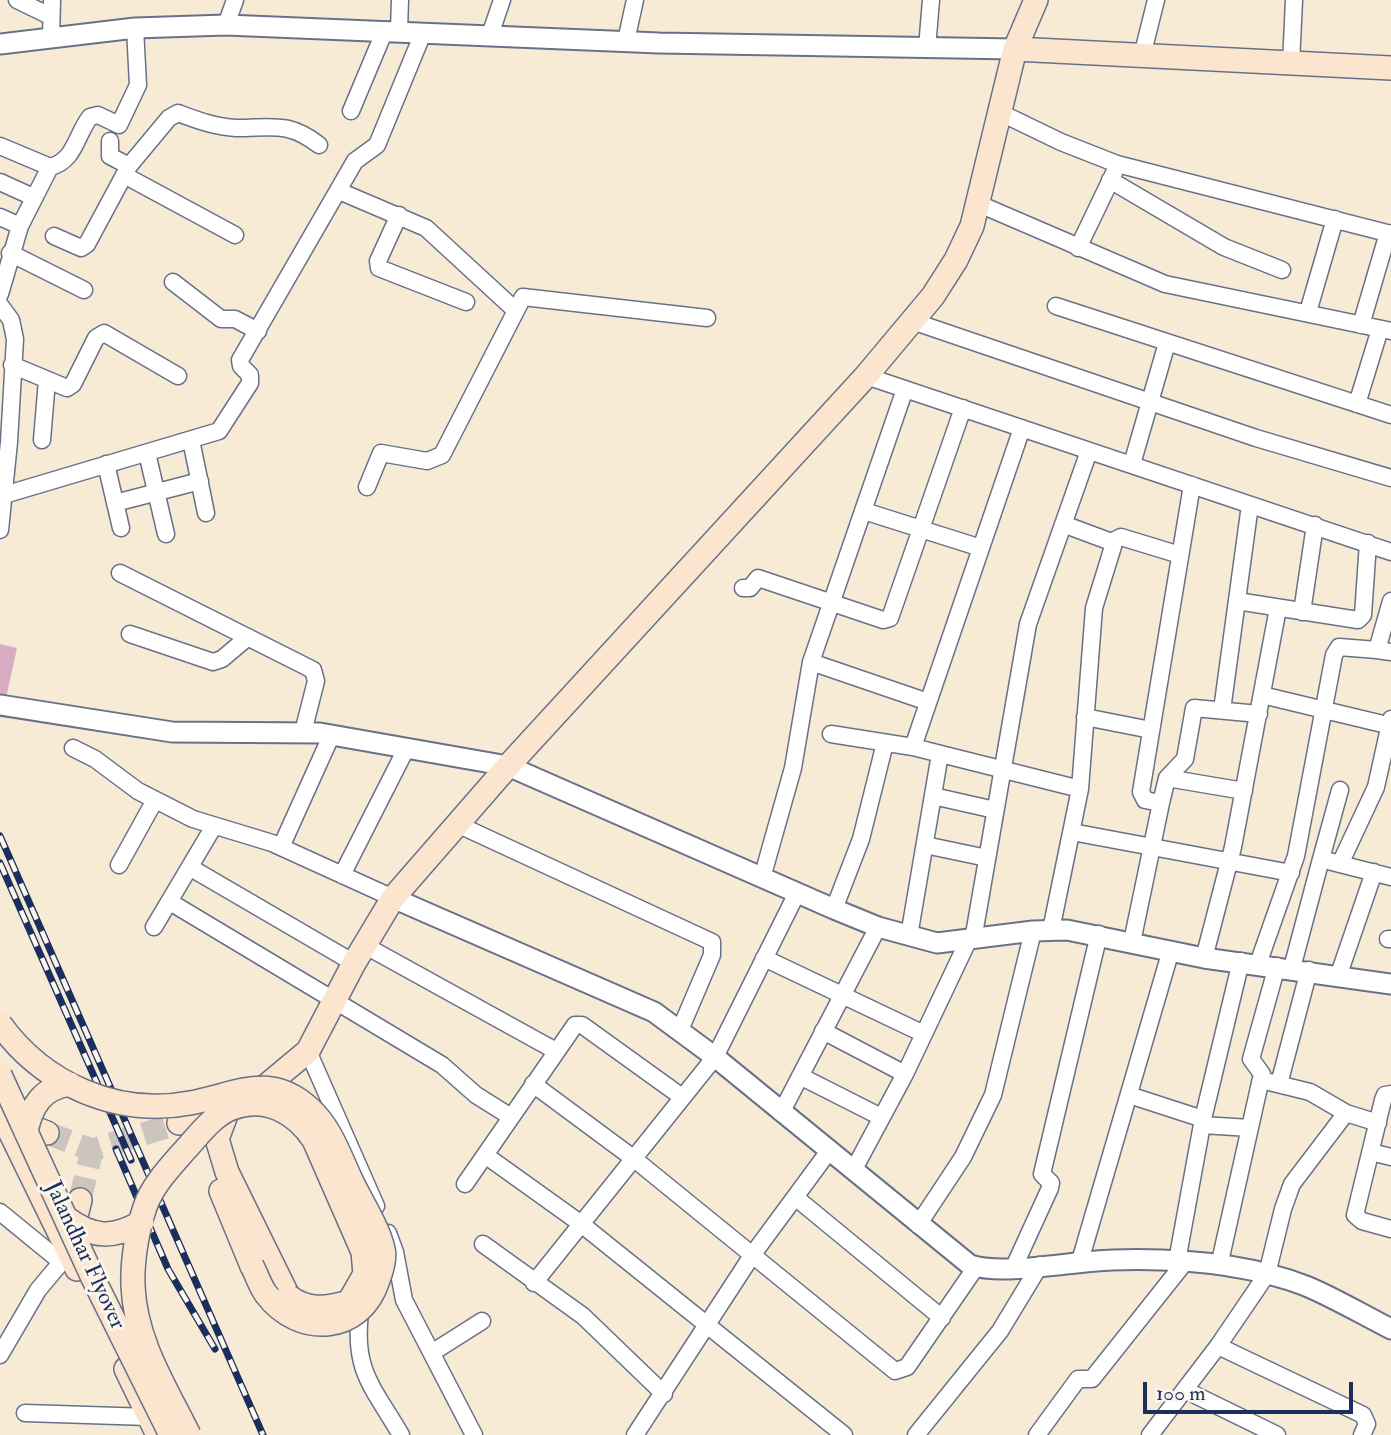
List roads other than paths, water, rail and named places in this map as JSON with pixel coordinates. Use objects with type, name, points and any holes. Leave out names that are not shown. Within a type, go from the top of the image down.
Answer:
[{"type":"main road","points":[[0,1024],[15,1045],[41,1067],[98,1098],[141,1107],[189,1104],[251,1087],[273,1088],[293,1095],[321,1121],[332,1139],[384,1251],[373,1296],[360,1312],[318,1326],[300,1321],[286,1313],[266,1294],[190,1120],[254,1096],[308,1051],[359,954],[393,898],[508,766],[866,376],[912,321],[956,260],[979,204],[1016,49],[1036,0]]},
{"type":"main road","points":[[1016,49],[1391,68]]},
{"type":"main road","name":"Jalandhar Flyover","points":[[0,1075],[37,1132],[66,1218],[171,1435]]},
{"type":"main road","points":[[37,1132],[30,1112],[42,1095],[55,1086],[70,1084]]},
{"type":"main road","name":"Jalandhar Flyover","points":[[189,1435],[148,1352],[137,1319],[133,1285],[145,1207],[159,1181],[211,1122],[232,1108],[257,1104],[271,1105],[303,1124],[314,1140],[363,1252],[365,1274],[357,1293],[349,1302],[332,1308],[311,1308],[297,1304],[288,1296],[227,1172],[218,1139],[229,1107]]},
{"type":"main road","points":[[1,1114],[37,1132]]},
{"type":"main road","points":[[1,1114],[66,1254],[154,1426]]},
{"type":"main road","points":[[66,1254],[80,1200]]},
{"type":"main road","points":[[66,1218],[83,1231],[104,1236],[126,1231],[142,1222]]},
{"type":"street","points":[[17,0],[51,8],[51,38]]},
{"type":"street","points":[[226,25],[235,0]]},
{"type":"street","points":[[351,111],[392,31],[400,0]]},
{"type":"street","points":[[490,35],[502,0]]},
{"type":"street","points":[[626,41],[635,0]]},
{"type":"street","points":[[927,48],[931,0]]},
{"type":"street","points":[[1142,56],[1156,0]]},
{"type":"street","points":[[1291,64],[1294,0]]},
{"type":"street","points":[[0,44],[135,28],[226,25],[626,41],[1016,49]]},
{"type":"street","points":[[135,28],[138,85],[115,132],[110,156],[127,170],[235,235]]},
{"type":"street","points":[[4,495],[219,431],[250,383],[250,375],[239,363],[360,156],[377,145],[423,33]]},
{"type":"street","points":[[54,236],[81,248],[88,244],[127,170],[169,118],[178,113],[211,124],[235,128],[279,125],[306,135],[319,145]]},
{"type":"street","points":[[1001,113],[1061,142],[1118,164],[1390,234],[1361,325]]},
{"type":"street","points":[[0,146],[50,167],[60,164],[71,152],[90,117],[98,115],[115,132]]},
{"type":"street","points":[[1078,248],[1118,164]]},
{"type":"street","points":[[0,293],[20,226],[50,167]]},
{"type":"street","points":[[1110,180],[1224,247],[1282,270]]},
{"type":"street","points":[[0,182],[33,197]]},
{"type":"street","points":[[340,191],[426,228],[514,309]]},
{"type":"street","points":[[979,204],[1165,284],[1386,330],[1357,404]]},
{"type":"street","points":[[399,215],[378,261],[379,268],[466,302]]},
{"type":"street","points":[[0,217],[20,226]]},
{"type":"street","points":[[1308,312],[1335,219]]},
{"type":"street","points":[[10,253],[84,290]]},
{"type":"street","points":[[173,282],[221,319],[236,319],[258,331]]},
{"type":"street","points":[[367,487],[381,453],[427,461],[442,455],[465,415],[519,300],[528,296],[707,318]]},
{"type":"street","points":[[0,304],[14,330],[7,371],[4,495],[0,530]]},
{"type":"street","points":[[1056,306],[1391,415]]},
{"type":"street","points":[[912,321],[1151,403],[1391,478]]},
{"type":"street","points":[[7,371],[47,380],[63,387],[71,386],[96,338],[104,334],[177,376]]},
{"type":"street","points":[[1132,464],[1167,343]]},
{"type":"street","points":[[866,376],[1391,552]]},
{"type":"street","points":[[42,440],[47,380]]},
{"type":"street","points":[[762,878],[793,768],[811,662],[905,389]]},
{"type":"street","points":[[743,588],[750,588],[758,578],[888,620],[893,615],[963,408]]},
{"type":"street","points":[[913,747],[1023,428]]},
{"type":"street","points":[[191,440],[206,513]]},
{"type":"street","points":[[853,1171],[905,1074],[971,940],[1028,624],[1089,451]]},
{"type":"street","points":[[148,453],[166,534]]},
{"type":"street","points":[[106,464],[121,528]]},
{"type":"street","points":[[115,503],[200,481]]},
{"type":"street","points":[[1161,803],[1145,800],[1141,795],[1192,485]]},
{"type":"street","points":[[1222,710],[1250,505]]},
{"type":"street","points":[[864,511],[981,548]]},
{"type":"street","points":[[1063,524],[1114,543]]},
{"type":"street","points":[[1303,612],[1315,525]]},
{"type":"street","points":[[918,1225],[963,1157],[993,1095],[1072,832],[1080,789],[1094,608],[1114,543],[1121,537],[1180,555]]},
{"type":"street","points":[[1237,601],[1361,619],[1368,543]]},
{"type":"street","points":[[120,573],[313,670],[316,681],[303,732]]},
{"type":"street","points":[[1219,1266],[1261,1080],[1261,1069],[1252,1064],[1251,1059],[1276,966],[1291,873],[1336,650],[1346,646],[1384,651],[1391,601]]},
{"type":"street","points":[[1204,958],[1230,860],[1278,608]]},
{"type":"street","points":[[130,634],[213,662],[222,659],[248,637]]},
{"type":"street","points":[[811,662],[928,702]]},
{"type":"street","points":[[1262,695],[1391,723],[1376,787],[1340,864]]},
{"type":"street","points":[[0,705],[172,732],[332,734],[508,766],[834,909],[878,927],[937,943],[1042,930],[1099,934],[1204,958],[1339,974],[1391,984]]},
{"type":"street","points":[[1132,942],[1167,778],[1185,759],[1194,708],[1259,714]]},
{"type":"street","points":[[1085,717],[1151,730]]},
{"type":"street","points":[[281,847],[332,734]]},
{"type":"street","points":[[831,734],[913,747],[1080,789]]},
{"type":"street","points":[[834,909],[861,839],[885,743]]},
{"type":"street","points":[[342,875],[407,747]]},
{"type":"street","points":[[74,748],[155,800],[214,826],[281,847],[636,1004],[680,1030],[715,1056],[957,1257],[976,1267],[1013,1269],[1080,1261],[1181,1261],[1219,1266],[1267,1274],[1324,1294],[1391,1329]]},
{"type":"street","points":[[909,936],[940,754]]},
{"type":"street","points":[[1167,778],[1244,791]]},
{"type":"street","points":[[1037,1435],[1078,1379],[1091,1378],[1181,1261],[1202,1122],[1276,966],[1321,859],[1340,790]]},
{"type":"street","points":[[933,796],[995,810]]},
{"type":"street","points":[[119,865],[155,800]]},
{"type":"street","points":[[459,825],[712,942],[712,955],[680,1030]]},
{"type":"street","points":[[154,927],[214,826]]},
{"type":"street","points":[[1072,832],[1291,873]]},
{"type":"street","points":[[925,845],[987,858]]},
{"type":"street","points":[[1321,859],[1391,877]]},
{"type":"street","points":[[191,868],[556,1051]]},
{"type":"street","points":[[1339,974],[1374,872]]},
{"type":"street","points":[[534,1283],[715,1056],[797,893]]},
{"type":"street","points":[[170,902],[442,1065],[476,1095],[511,1117]]},
{"type":"street","points":[[781,1113],[878,927]]},
{"type":"street","points":[[1013,1269],[1050,1188],[1051,1183],[1042,1174],[1099,934]]},
{"type":"street","points":[[1080,1261],[1171,950]]},
{"type":"street","points":[[764,958],[924,1034]]},
{"type":"street","points":[[1276,966],[1279,1084]]},
{"type":"street","points":[[465,1184],[556,1051],[578,1024],[682,1097]]},
{"type":"street","points":[[823,1031],[905,1074]]},
{"type":"street","points":[[308,1051],[392,1244],[404,1300],[474,1435]]},
{"type":"street","points":[[800,1076],[881,1117]]},
{"type":"street","points":[[1261,1080],[1310,1092],[1346,1113],[1378,1123]]},
{"type":"street","points":[[534,1084],[633,1158],[895,1371],[907,1367],[976,1267]]},
{"type":"street","points":[[1129,1094],[1202,1122],[1250,1128]]},
{"type":"street","points":[[1391,1094],[1385,1095],[1355,1214],[1362,1221],[1391,1229]]},
{"type":"street","points":[[1151,1435],[1218,1346],[1267,1274],[1292,1184],[1346,1113]]},
{"type":"street","points":[[635,1435],[753,1254],[828,1151]]},
{"type":"street","points":[[1371,1152],[1391,1157]]},
{"type":"street","points":[[485,1154],[580,1223],[845,1435]]},
{"type":"street","points":[[795,1197],[942,1318]]},
{"type":"street","points":[[0,1212],[66,1254],[38,1290],[0,1355]]},
{"type":"street","points":[[482,1244],[583,1317],[664,1394]]},
{"type":"street","points":[[916,1435],[1000,1331],[1040,1265]]},
{"type":"street","points":[[360,1312],[357,1339],[361,1367],[401,1435]]},
{"type":"street","points":[[433,1352],[482,1321]]},
{"type":"street","points":[[1218,1346],[1363,1415],[1367,1424],[1362,1435]]},
{"type":"street","points":[[1185,1390],[1277,1435]]},
{"type":"street","points":[[25,1413],[154,1426]]},
{"type":"tunnel","points":[[47,1133],[92,1150],[179,1123]]},
{"type":"tunnel","points":[[80,1200],[92,1150]]},
{"type":"railway","points":[[0,836],[263,1435]]},
{"type":"railway","points":[[0,863],[131,1160]]},
{"type":"railway","points":[[116,1149],[168,1269],[215,1349]]}]
